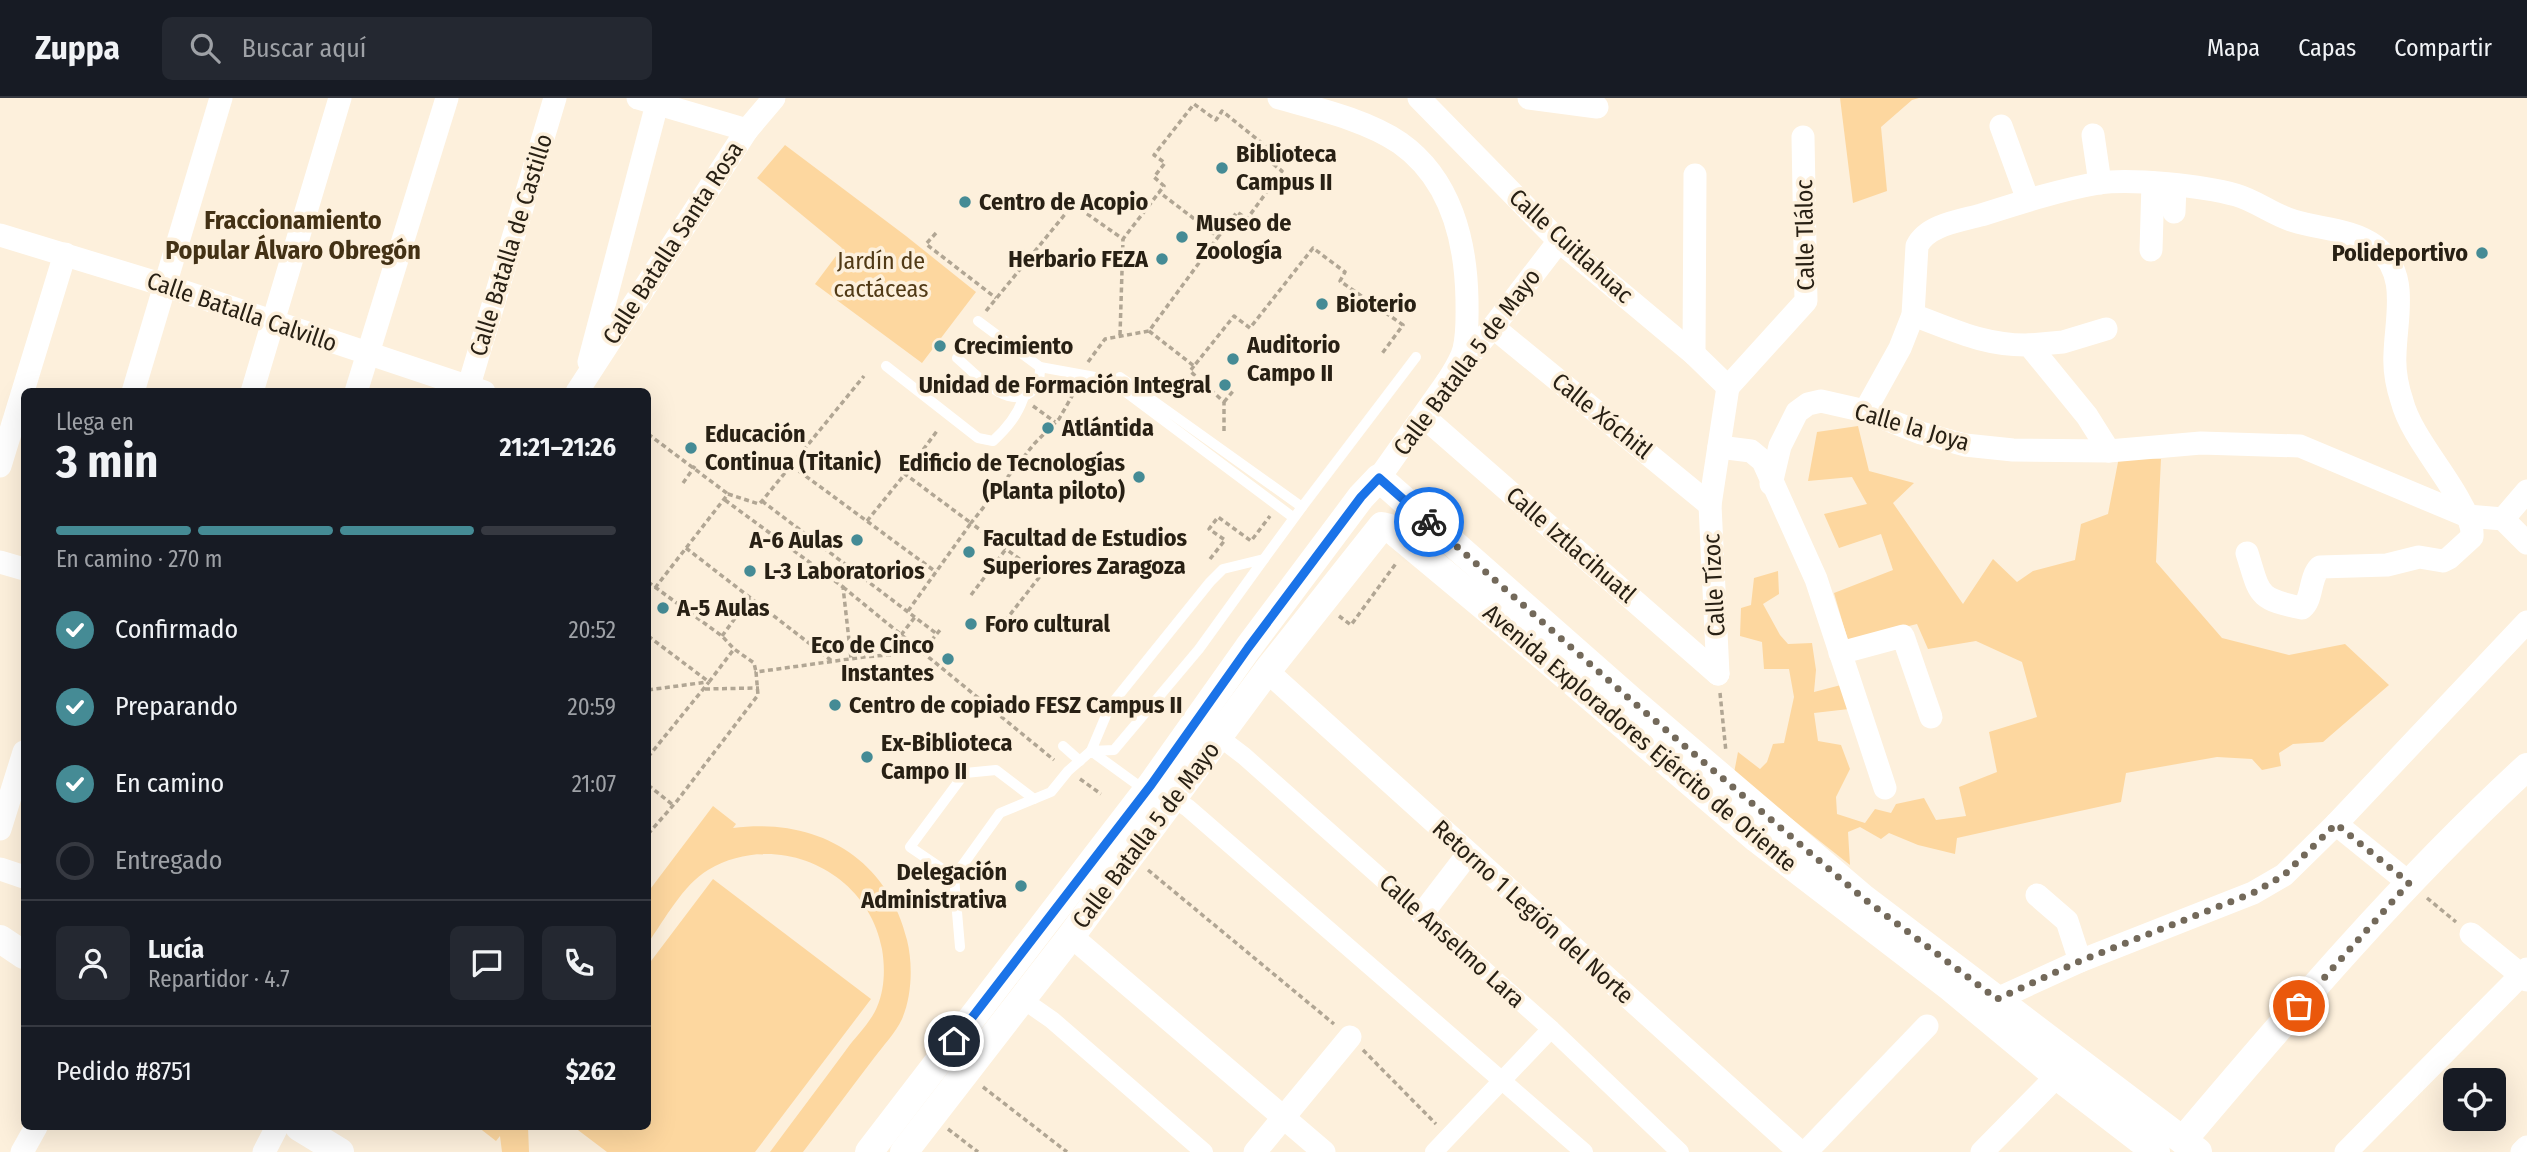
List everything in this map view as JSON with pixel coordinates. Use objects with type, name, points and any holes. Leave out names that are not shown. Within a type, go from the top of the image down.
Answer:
[{"type":"street","points":[[134,388],[221,98]]},
{"type":"street","points":[[253,388],[340,98]]},
{"type":"street","points":[[357,388],[447,98]]},
{"type":"street","name":"Calle Batalla de Castillo","points":[[474,388],[555,98]]},
{"type":"street","name":"Calle Batalla Santa Rosa","points":[[581,386],[747,130],[774,98]]},
{"type":"street","points":[[1279,98],[1356,122],[1399,143],[1420,162],[1448,201],[1464,252],[1467,324],[1464,351],[1447,382]]},
{"type":"street","name":"Calle Cuitlahuac","points":[[1419,98],[1559,241],[1694,354],[1728,387]]},
{"type":"street","points":[[1529,98],[1597,107]]},
{"type":"street","points":[[581,386],[648,101],[747,130]]},
{"type":"street","points":[[2001,126],[2028,200]]},
{"type":"street","points":[[2093,135],[2101,183]]},
{"type":"street","name":"Calle Tláloc","points":[[1728,387],[1806,302],[1803,137]]},
{"type":"street","points":[[1694,354],[1695,175]]},
{"type":"street","points":[[1865,411],[1900,348],[1913,315],[1917,246],[1921,237],[1940,228],[2028,200],[2101,183],[2164,184],[2235,195],[2294,221],[2362,239],[2392,263],[2396,274],[2399,299],[2395,356],[2402,405],[2449,481],[2471,524],[2472,537],[2446,560],[2419,557],[2387,565],[2320,567],[2314,575],[2304,607],[2263,596],[2247,553]]},
{"type":"street","points":[[2164,184],[2174,212]]},
{"type":"street","points":[[2151,250],[2164,184]]},
{"type":"street","name":"Calle Batalla Calvillo","points":[[0,236],[164,285],[467,388]]},
{"type":"street","name":"Calle Batalla 5 de Mayo","points":[[869,1152],[999,981],[1157,791],[1248,648],[1361,497],[1379,478],[1447,382],[1559,241]]},
{"type":"street","points":[[24,388],[65,254]]},
{"type":"street","points":[[1913,315],[1994,344],[2063,342],[2106,329]]},
{"type":"street","name":"Calle Xóchitl","points":[[1493,327],[1710,505]]},
{"type":"street","points":[[2029,345],[2087,416],[2109,452]]},
{"type":"street","name":"Calle Tízoc","points":[[1718,674],[1710,505],[1728,387]]},
{"type":"street","points":[[0,466],[21,398]]},
{"type":"street","name":"Calle la Joya","points":[[1771,484],[1780,446],[1797,412],[1808,404],[1821,401],[1865,411],[1921,433],[1965,445],[2013,450],[2109,452],[2201,443],[2300,446],[2467,516],[2503,519]]},
{"type":"street","name":"Calle Iztlacihuatl","points":[[1424,416],[1718,674]]},
{"type":"street","points":[[1719,447],[1751,451],[1763,461],[1771,484],[1816,579],[1885,788]]},
{"type":"street","name":"Avenida Exploradores Ejército de Oriente","points":[[1379,478],[1730,784],[1857,905],[1951,988],[2057,1076],[2156,1152]]},
{"type":"street","points":[[2527,491],[2503,519],[2527,543]]},
{"type":"street","name":"Calle Batalla 5 de Mayo","points":[[904,1152],[1129,858],[1157,791],[1219,737],[1378,528],[1390,528]]},
{"type":"street","name":"Avenida Exploradores Ejército de Oriente","points":[[1390,528],[1756,839],[1997,999],[2191,1146]]},
{"type":"street","points":[[0,562],[21,568]]},
{"type":"street","points":[[1997,999],[2080,961],[2253,893],[2284,875],[2336,824],[2527,622]]},
{"type":"street","points":[[1840,653],[1903,636],[1931,717]]},
{"type":"street","name":"Retorno 1 Legión del Norte","points":[[1267,671],[1800,1152]]},
{"type":"street","name":"Calle Anselmo Lara","points":[[1219,737],[1244,756],[1551,1029],[1680,1152]]},
{"type":"street","points":[[0,829],[5,800],[21,759]]},
{"type":"street","points":[[2191,1146],[2244,1068],[2409,883],[2527,766]]},
{"type":"street","points":[[1157,791],[1188,808],[1584,1152]]},
{"type":"street","points":[[2336,824],[2409,883]]},
{"type":"street","points":[[1422,914],[1468,854]]},
{"type":"street","points":[[0,869],[21,876]]},
{"type":"street","points":[[2037,895],[2067,921],[2080,961]]},
{"type":"street","points":[[2346,1152],[2525,975],[2471,934]]},
{"type":"street","points":[[1071,936],[1324,1152]]},
{"type":"street","points":[[0,939],[21,953]]},
{"type":"street","points":[[999,981],[1052,1020],[1205,1152]]},
{"type":"street","points":[[1806,1152],[1927,1026]]},
{"type":"street","points":[[1434,1152],[1551,1029]]},
{"type":"street","points":[[1255,1152],[1350,1037]]},
{"type":"street","points":[[1982,1152],[2057,1076]]},
{"type":"street","points":[[908,1101],[933,1117]]},
{"type":"street","points":[[22,1152],[34,1130]]},
{"type":"street","points":[[264,1152],[275,1130]]},
{"type":"street","points":[[304,1130],[340,1152]]},
{"type":"street","points":[[2522,1152],[2527,1147]]},
{"type":"lane","points":[[978,321],[1040,367],[1117,381]]},
{"type":"lane","points":[[1091,751],[1114,750],[1199,649],[1416,357]]},
{"type":"lane","points":[[957,358],[995,390],[1009,398],[1023,398]]},
{"type":"lane","points":[[886,366],[978,438],[993,441],[1007,428],[1023,398],[1035,389],[1040,367]]},
{"type":"lane","points":[[1294,518],[1115,384],[1119,377],[1302,507]]},
{"type":"lane","points":[[960,947],[954,877],[1000,813],[1051,792],[1068,771],[1091,751],[1110,706],[1223,569],[1264,559]]},
{"type":"lane","points":[[1063,746],[1080,761]]},
{"type":"lane","points":[[1091,751],[1157,791]]},
{"type":"lane","points":[[954,877],[910,847],[965,773],[996,770],[1034,799]]},
{"type":"path","points":[[908,611],[971,523],[1055,422],[1105,339],[1149,331],[1237,212],[1247,219],[1282,171],[1263,156],[1268,148],[1222,111],[1216,120],[1194,104],[1154,155],[1165,163],[1154,177],[1164,186],[1123,239],[1120,336]]},
{"type":"path","points":[[1159,192],[1218,237]]},
{"type":"path","points":[[978,321],[1074,203],[1123,239]]},
{"type":"path","points":[[936,233],[926,244],[996,298]]},
{"type":"path","points":[[1224,402],[1189,372],[1234,316],[1250,328],[1313,248],[1345,272],[1340,281],[1403,325],[1381,355]]},
{"type":"path","points":[[1149,331],[1194,366]]},
{"type":"path","points":[[651,436],[728,494],[759,504],[864,376]]},
{"type":"path","points":[[1224,451],[1224,402],[1234,390]]},
{"type":"path","points":[[1023,398],[1055,422]]},
{"type":"path","points":[[867,522],[937,431]]},
{"type":"path","points":[[792,466],[936,572]]},
{"type":"path","points":[[683,483],[694,467]]},
{"type":"path","points":[[905,474],[1041,575],[1005,621]]},
{"type":"path","points":[[655,588],[728,494]]},
{"type":"path","points":[[725,500],[843,587],[1068,771],[1101,794]]},
{"type":"path","points":[[762,501],[936,634]]},
{"type":"path","points":[[687,548],[832,661]]},
{"type":"path","points":[[971,594],[1006,549]]},
{"type":"path","points":[[1320,602],[1351,625],[1398,561]]},
{"type":"path","points":[[651,585],[754,663],[759,688],[758,695],[651,831]]},
{"type":"path","points":[[843,587],[851,658]]},
{"type":"path","points":[[744,610],[752,597]]},
{"type":"path","points":[[721,637],[752,597]]},
{"type":"path","points":[[901,635],[916,617]]},
{"type":"path","points":[[721,637],[728,629]]},
{"type":"path","points":[[756,672],[851,658],[922,652],[940,629]]},
{"type":"path","points":[[651,638],[709,681]]},
{"type":"path","points":[[651,753],[734,649]]},
{"type":"path","points":[[1718,674],[1730,784]]},
{"type":"path","points":[[651,690],[709,681]]},
{"type":"path","points":[[703,690],[759,688]]},
{"type":"path","points":[[651,787],[673,805]]},
{"type":"path","points":[[1129,858],[1152,873],[1350,1037],[1449,1136]]},
{"type":"path","points":[[2409,883],[2471,934]]},
{"type":"path","points":[[965,1073],[1067,1152]]},
{"type":"path","points":[[933,1117],[978,1152]]},
{"type":"green space","points":[[1840,98],[1919,98],[1912,100],[1881,127],[1887,191],[1853,203]]},
{"type":"green space","name":"Jardín de cactáceas","points":[[785,145],[976,292],[922,363],[815,284],[842,248],[757,178]]},
{"type":"green space","points":[[1858,426],[1869,471],[1914,483],[1893,503],[1963,604],[1993,559],[2017,582],[2033,571],[2075,560],[2081,524],[2108,514],[2119,457],[2161,459],[2156,562],[2222,638],[2289,655],[2345,644],[2389,685],[2323,742],[2293,744],[2279,753],[2281,766],[2262,770],[2252,759],[2217,757],[2126,773],[2121,802],[1957,838],[1955,854],[1918,845],[1889,833],[1881,839],[1860,827],[1848,832],[1850,865],[1734,773],[1738,752],[1760,769],[1767,762],[1773,744],[1784,743],[1794,697],[1789,669],[1764,669],[1762,642],[1740,636],[1741,608],[1751,605],[1754,578],[1778,571],[1779,594],[1763,604],[1788,644],[1812,643],[1816,670],[1814,692],[1841,685],[1849,709],[1814,713],[1818,741],[1841,745],[1850,769],[1836,797],[1837,814],[1865,823],[1875,809],[1891,813],[1896,804],[1924,798],[1936,820],[1966,816],[1959,787],[1997,772],[1989,732],[2037,717],[2022,662],[1976,641],[1928,649],[1917,624],[1848,641],[1834,593],[1893,570],[1881,534],[1839,548],[1824,514],[1867,504],[1852,477],[1808,481],[1817,432]]},
{"type":"green space","points":[[713,806],[736,824],[733,828],[763,826],[792,829],[819,836],[843,848],[865,865],[883,886],[897,911],[907,940],[910,959],[908,1000],[902,1019],[893,1034],[803,1152],[770,1152],[867,1024],[880,1000],[884,971],[882,949],[873,922],[859,898],[839,879],[816,865],[790,856],[762,854],[735,858],[708,870],[690,884],[651,939],[651,888]]},
{"type":"green space","points":[[713,879],[871,999],[755,1152],[607,1152],[578,1130],[651,1130],[651,961]]},
{"type":"green space","points":[[482,1130],[528,1130],[529,1152],[502,1152],[500,1136],[496,1141]]},
{"type":"way so far","points":[[1429,522],[1632,701],[1863,898],[1997,999],[2080,961],[2253,893],[2284,875],[2336,824],[2409,883],[2299,1006]]},
{"type":"place","name":"Biblioteca Campus II","points":[[1222,168]]},
{"type":"place","name":"Centro de Acopio","points":[[965,202]]},
{"type":"place","name":"Museo de Zoología","points":[[1182,237]]},
{"type":"place","name":"Polideportivo","points":[[2482,253]]},
{"type":"place","name":"Herbario FEZA","points":[[1162,259]]},
{"type":"place","name":"Bioterio","points":[[1322,304]]},
{"type":"place","name":"Crecimiento","points":[[940,346]]},
{"type":"place","name":"Auditorio Campo II","points":[[1233,359]]},
{"type":"place","name":"Unidad de Formación Integral","points":[[1225,385]]},
{"type":"place","name":"Atlántida","points":[[1048,428]]},
{"type":"place","name":"Educación Continua (Titanic)","points":[[691,448]]},
{"type":"place","name":"Edificio de Tecnologías (Planta piloto)","points":[[1139,477]]},
{"type":"place","name":"A-6 Aulas","points":[[857,540]]},
{"type":"place","name":"Facultad de Estudios Superiores Zaragoza","points":[[969,552]]},
{"type":"place","name":"L-3 Laboratorios","points":[[750,571]]},
{"type":"place","name":"A-5 Aulas","points":[[663,608]]},
{"type":"place","name":"Foro cultural","points":[[971,624]]},
{"type":"place","name":"Eco de Cinco Instantes","points":[[948,659]]},
{"type":"place","name":"Centro de copiado FESZ Campus II","points":[[835,705]]},
{"type":"place","name":"Ex-Biblioteca Campo II","points":[[867,757]]},
{"type":"place","name":"Delegación Administrativa","points":[[1021,886]]},
{"type":"district","name":"Fraccionamiento Popular Álvaro Obregón","points":[[293,235]]},
{"type":"route","points":[[954,1041],[1151,785],[1248,648],[1361,497],[1379,478],[1429,522]]}]
